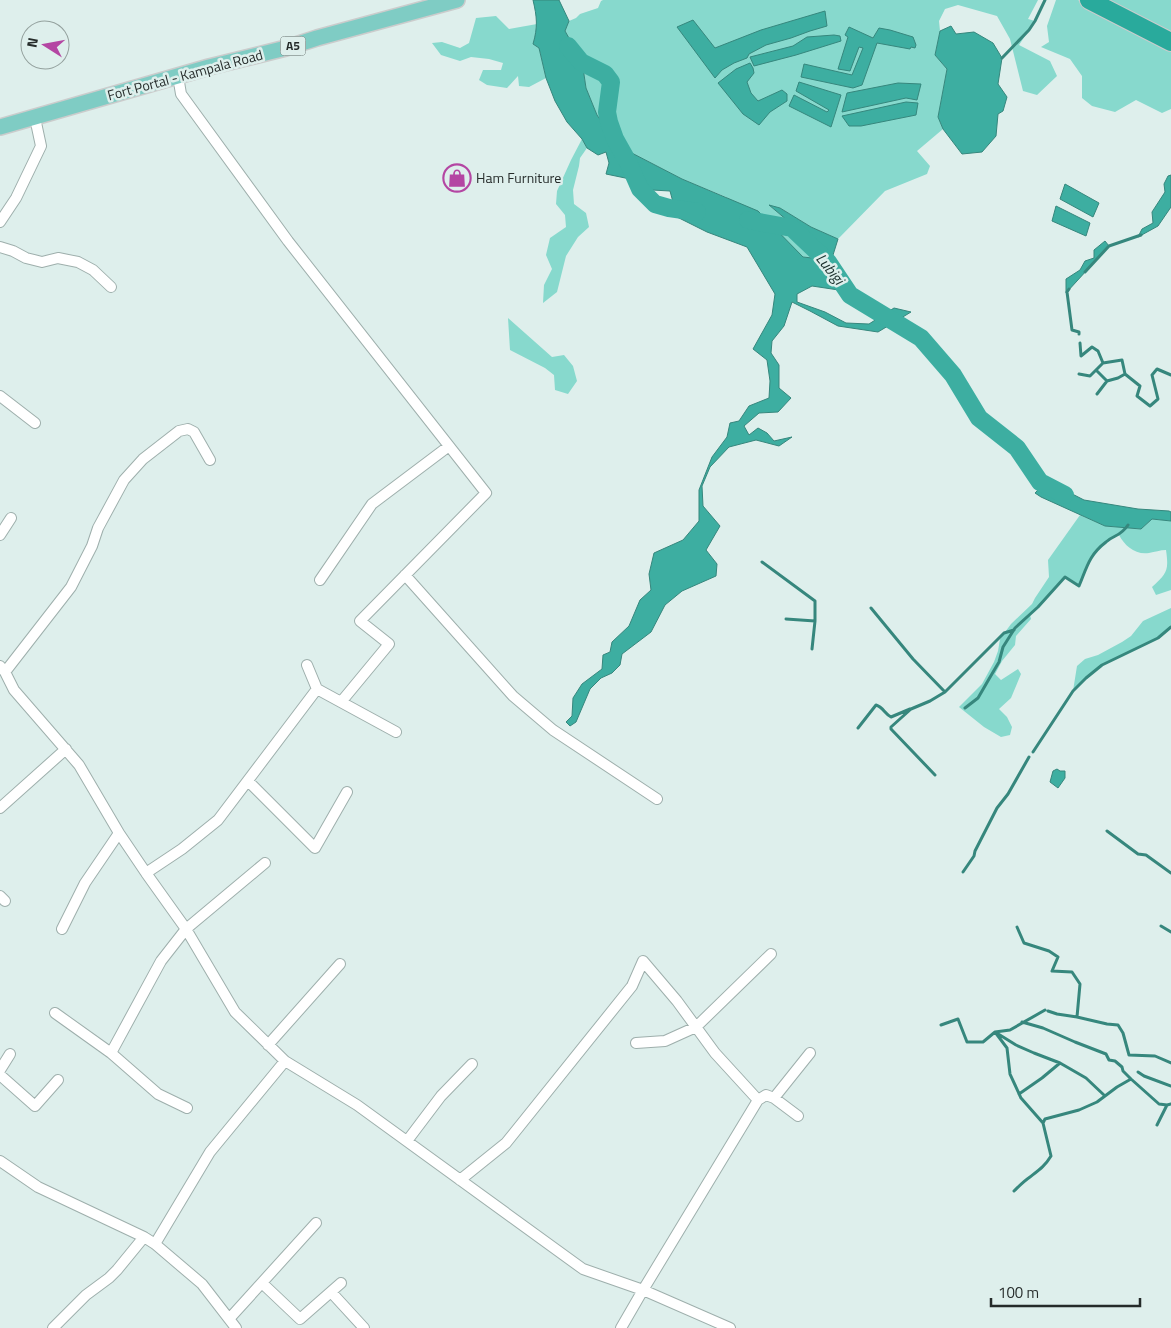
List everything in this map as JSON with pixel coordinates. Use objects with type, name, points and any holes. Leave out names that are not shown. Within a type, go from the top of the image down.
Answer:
[{"type":"highway","points":[[1089,0],[1171,42]]},
{"type":"main road","name":"Fort Portal - Kampala Road","points":[[0,127],[178,76],[458,0]]},
{"type":"street","points":[[178,76],[181,94],[288,241],[486,494],[360,621],[389,644],[341,702]]},
{"type":"street","points":[[0,222],[16,198],[41,146],[35,118]]},
{"type":"street","points":[[0,247],[26,258],[42,262],[58,258],[78,262],[93,270],[111,287]]},
{"type":"street","points":[[0,396],[35,423]]},
{"type":"street","points":[[210,460],[194,432],[188,429],[179,431],[143,459],[124,480],[98,528],[92,546],[71,587],[2,669],[14,690],[79,765],[146,873],[186,929],[235,1012],[285,1061],[357,1105],[583,1269],[643,1290],[730,1328]]},
{"type":"street","points":[[320,580],[372,504],[449,446]]},
{"type":"street","points":[[0,535],[11,518]]},
{"type":"street","points":[[405,575],[513,696],[553,730],[657,800]]},
{"type":"street","points":[[307,665],[317,689],[396,732]]},
{"type":"street","points":[[146,873],[182,849],[218,820],[317,689]]},
{"type":"street","points":[[0,808],[66,749]]},
{"type":"street","points":[[248,781],[315,848],[347,792]]},
{"type":"street","points":[[62,929],[85,883],[120,833]]},
{"type":"street","points":[[111,1052],[161,961],[186,929],[266,863]]},
{"type":"street","points":[[636,1043],[665,1041],[696,1027],[771,954]]},
{"type":"street","points":[[460,1180],[506,1143],[632,986],[643,961],[677,1001],[715,1053],[758,1100]]},
{"type":"street","points":[[268,1044],[340,964]]},
{"type":"street","points":[[56,1013],[111,1052],[158,1094],[187,1108]]},
{"type":"street","points":[[774,1098],[810,1053]]},
{"type":"street","points":[[0,1070],[10,1054]]},
{"type":"street","points":[[155,1244],[210,1152],[285,1061]]},
{"type":"street","points":[[406,1141],[441,1096],[472,1064]]},
{"type":"street","points":[[0,1075],[35,1106],[58,1080]]},
{"type":"street","points":[[622,1328],[758,1100],[766,1095],[774,1098],[798,1116]]},
{"type":"street","points":[[0,1161],[38,1187],[155,1244],[202,1284],[236,1328]]},
{"type":"street","points":[[229,1319],[316,1224]]},
{"type":"street","points":[[53,1328],[86,1295],[109,1278],[144,1238]]},
{"type":"street","points":[[262,1283],[300,1319],[341,1283]]},
{"type":"street","points":[[331,1292],[364,1328]]},
{"type":"shaded area","points":[[603,0],[1038,0],[1028,19],[1035,21],[1019,45],[1050,61],[1057,76],[1037,95],[1023,91],[1010,39],[997,16],[958,5],[945,9],[939,21],[940,31],[935,55],[947,69],[938,117],[943,129],[917,151],[930,166],[927,174],[885,191],[838,239],[811,227],[780,208],[770,206],[819,249],[821,259],[803,257],[726,197],[682,179],[626,150],[610,134],[597,115],[586,88],[582,61],[565,31],[569,21],[580,14],[598,8]]},
{"type":"shaded area","points":[[1056,0],[1078,0],[1171,49],[1171,109],[1162,113],[1136,100],[1115,112],[1092,106],[1082,98],[1082,76],[1070,59],[1041,47],[1049,42],[1047,26]]},
{"type":"shaded area","points":[[1107,0],[1171,0],[1171,34]]},
{"type":"shaded area","points":[[496,16],[509,29],[537,24],[533,44],[539,48],[546,78],[529,87],[519,86],[518,76],[507,88],[487,85],[479,80],[483,70],[501,70],[503,63],[471,57],[460,61],[441,55],[432,43],[442,42],[460,48],[469,43],[476,18]]},
{"type":"shaded area","points":[[582,139],[587,148],[580,158],[573,190],[574,204],[586,213],[589,227],[578,237],[566,256],[557,292],[543,303],[544,285],[552,269],[546,255],[550,238],[566,227],[565,215],[556,204],[557,191]]},
{"type":"shaded area","points":[[508,318],[552,357],[564,355],[573,366],[577,381],[568,394],[555,390],[554,375],[545,368],[510,350]]},
{"type":"shaded area","points":[[1080,515],[1105,526],[1141,529],[1152,519],[1171,521],[1171,590],[1156,595],[1152,587],[1166,571],[1166,550],[1139,553],[1127,546],[1119,535],[1107,540],[1091,557],[1079,586],[1065,578],[1030,615],[1031,619],[1016,636],[1015,645],[1002,661],[995,674],[1001,680],[1018,669],[1021,674],[1011,698],[999,709],[1007,717],[1012,727],[1010,735],[1001,737],[984,727],[959,707],[982,684],[994,662],[1000,639],[1011,624],[1032,604],[1049,577],[1048,560]]},
{"type":"shaded area","points":[[1171,608],[1171,627],[1158,638],[1102,665],[1073,691],[1077,666],[1085,659],[1098,655],[1122,642],[1131,636],[1143,621]]},
{"type":"water","points":[[533,0],[559,0],[569,21],[565,31],[582,61],[586,88],[597,115],[610,134],[626,150],[682,179],[758,211],[803,257],[821,259],[821,251],[769,205],[780,208],[811,227],[838,239],[833,255],[842,279],[852,292],[812,286],[797,294],[797,302],[825,312],[846,323],[869,324],[894,308],[911,312],[878,332],[838,326],[792,302],[784,326],[772,341],[771,353],[779,365],[779,388],[791,398],[778,412],[759,413],[744,426],[749,435],[758,428],[767,433],[774,441],[792,437],[779,446],[756,440],[729,447],[710,467],[702,486],[703,506],[720,526],[706,550],[717,564],[716,576],[682,591],[665,605],[651,632],[622,654],[620,665],[612,673],[601,678],[590,689],[576,722],[570,726],[566,722],[572,716],[573,698],[582,684],[602,669],[603,655],[610,652],[612,642],[629,626],[640,600],[651,590],[649,574],[654,553],[683,540],[699,521],[699,490],[712,457],[727,437],[730,423],[739,421],[749,406],[769,398],[770,381],[767,360],[753,349],[772,315],[775,294],[747,247],[707,232],[677,217],[670,191],[652,190],[630,179],[606,174],[609,163],[606,152],[598,155],[587,148],[582,139],[567,122],[555,101],[546,78],[539,48],[533,44],[536,22]]},
{"type":"water","points":[[825,11],[827,26],[766,45],[749,54],[747,58],[722,70],[715,78],[677,27],[693,20],[715,48],[761,30]]},
{"type":"water","points":[[951,26],[956,34],[974,32],[993,43],[1002,58],[998,84],[1007,97],[1003,111],[998,114],[996,136],[982,152],[962,154],[943,129],[938,117],[947,69],[935,55],[940,31]]},
{"type":"water","points":[[849,27],[873,38],[879,28],[890,30],[913,37],[916,45],[915,48],[911,47],[910,49],[877,43],[862,85],[853,88],[801,77],[804,64],[852,75],[863,48],[859,47],[850,71],[838,69],[848,37],[845,35]]},
{"type":"water","points":[[840,36],[841,41],[754,66],[750,57],[793,46],[807,37]]},
{"type":"water","points":[[750,63],[754,73],[747,82],[751,93],[758,101],[782,90],[787,94],[787,101],[770,112],[759,125],[743,114],[718,83],[736,69]]},
{"type":"water","points":[[799,82],[841,95],[831,127],[789,106],[794,95],[827,112],[829,110],[796,91]]},
{"type":"water","points":[[898,83],[921,84],[917,100],[906,98],[842,112],[847,93]]},
{"type":"water","points":[[906,102],[918,103],[916,115],[861,126],[849,126],[842,116]]},
{"type":"water","points":[[1171,175],[1171,207],[1158,226],[1138,237],[1142,229],[1153,223],[1152,212],[1165,192],[1164,184],[1168,176]]},
{"type":"water","points":[[1065,184],[1099,203],[1093,217],[1060,199]]},
{"type":"water","points":[[1056,206],[1090,223],[1086,236],[1052,221]]},
{"type":"water","points":[[1105,241],[1109,246],[1066,293],[1066,279],[1080,270],[1085,261],[1094,258],[1094,250]]},
{"type":"water","points":[[1047,481],[1084,500],[1138,509],[1169,511],[1171,512],[1171,521],[1152,519],[1141,529],[1105,526],[1035,493]]},
{"type":"water","points":[[1057,769],[1065,771],[1065,778],[1058,788],[1050,782],[1053,771]]},
{"type":"waterway","points":[[1002,58],[1029,30],[1045,0]]},
{"type":"waterway","name":"Lubigi","points":[[568,46],[581,62],[605,74],[611,82],[607,112],[609,122],[615,139],[640,189],[655,204],[697,212]]},
{"type":"waterway","name":"Lubigi","points":[[748,220],[792,228],[828,262],[850,295],[921,338],[953,375],[979,418],[1017,448],[1040,482],[1065,495]]},
{"type":"waterway","points":[[1085,272],[1109,246],[1141,235]]},
{"type":"waterway","points":[[1069,289],[1067,292],[1072,330],[1079,332],[1079,334]]},
{"type":"waterway","points":[[1080,343],[1081,356],[1092,347],[1098,351],[1103,363],[1122,360],[1125,374],[1140,386],[1137,396],[1150,406],[1158,399],[1152,375],[1157,369],[1171,375]]},
{"type":"waterway","points":[[1079,374],[1090,376],[1103,363]]},
{"type":"waterway","points":[[1097,371],[1107,381],[1097,394]]},
{"type":"waterway","points":[[1107,381],[1125,374]]},
{"type":"waterway","points":[[965,708],[978,698],[999,662],[1003,647],[1015,628],[1038,607],[1065,577],[1079,586],[1089,562],[1100,547],[1109,539],[1122,532],[1128,525]]},
{"type":"waterway","points":[[762,562],[815,601],[812,649]]},
{"type":"waterway","points":[[871,608],[913,659],[945,692]]},
{"type":"waterway","points":[[786,619],[815,621]]},
{"type":"waterway","points":[[1033,752],[1073,691],[1086,678],[1102,665],[1158,638],[1171,627]]},
{"type":"waterway","points":[[935,775],[891,727],[911,709],[945,692],[1004,633],[1014,630]]},
{"type":"waterway","points":[[858,728],[876,705],[891,717],[910,709]]},
{"type":"waterway","points":[[963,872],[974,856],[997,808],[1008,794],[1029,757]]},
{"type":"waterway","points":[[1107,831],[1138,854],[1146,855],[1171,873]]},
{"type":"waterway","points":[[1161,926],[1171,932]]},
{"type":"waterway","points":[[1017,927],[1024,943],[1049,951],[1058,957],[1052,971],[1072,972],[1080,984],[1077,1017],[1118,1025],[1123,1033],[1129,1055],[1155,1056],[1171,1063]]},
{"type":"waterway","points":[[941,1025],[958,1019],[967,1042],[983,1042],[995,1032],[1010,1030],[1045,1010]]},
{"type":"waterway","points":[[1048,1011],[1077,1017]]},
{"type":"waterway","points":[[1022,1022],[1043,1028],[1106,1054],[1109,1060],[1115,1061],[1122,1067],[1123,1071],[1159,1104],[1167,1105]]},
{"type":"waterway","points":[[1043,1123],[1021,1098],[1010,1074],[1007,1048],[995,1032],[1016,1045],[1060,1063],[1086,1078],[1105,1096]]},
{"type":"waterway","points":[[1019,1094],[1060,1063]]},
{"type":"waterway","points":[[1138,1072],[1171,1086]]},
{"type":"waterway","points":[[1014,1191],[1042,1168],[1051,1156],[1043,1123],[1045,1119],[1079,1110],[1097,1102],[1131,1079]]},
{"type":"waterway","points":[[1157,1125],[1167,1105],[1171,1104]]},
{"type":"place","name":"Ham Furniture","points":[[457,178]]}]
